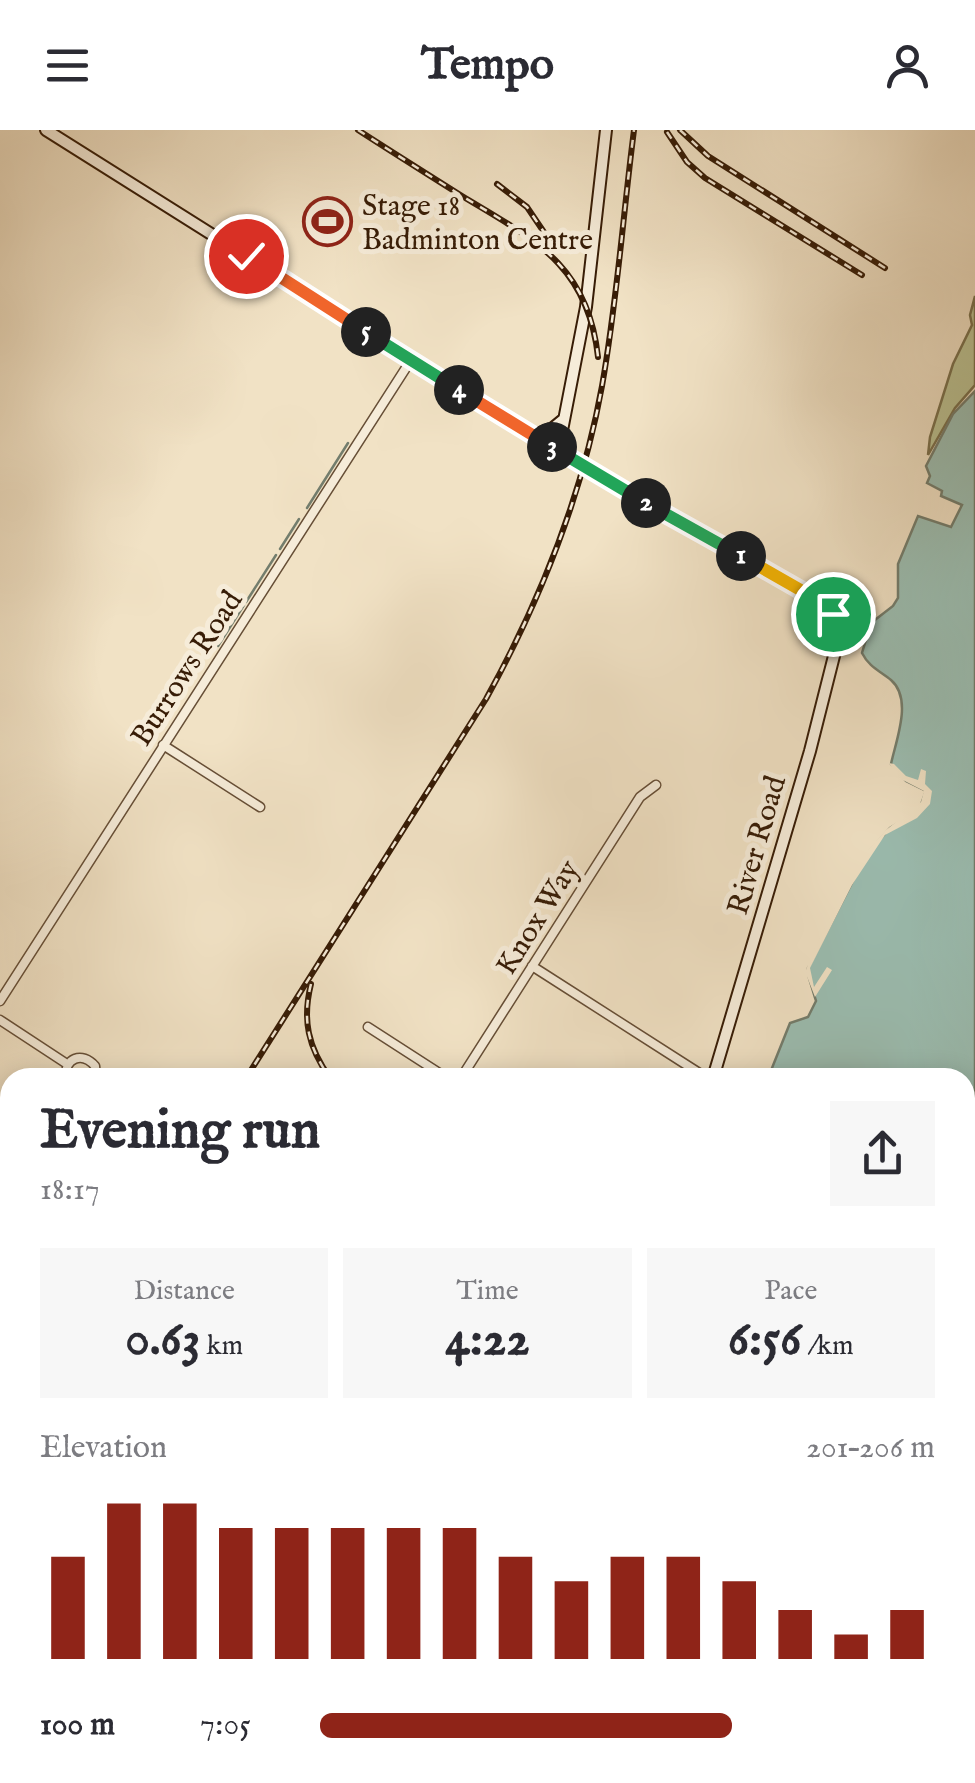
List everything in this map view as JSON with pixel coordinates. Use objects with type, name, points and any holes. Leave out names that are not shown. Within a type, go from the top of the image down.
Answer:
[{"type":"street","points":[[46,130],[558,451],[586,307],[606,130]]},
{"type":"street","name":"Burrows Road","points":[[0,1001],[411,360]]},
{"type":"street","points":[[532,436],[564,419]]},
{"type":"street","name":"River Road","points":[[558,451],[818,600],[827,606],[838,625],[837,644],[811,747],[713,1068]]},
{"type":"street","points":[[163,745],[260,807]]},
{"type":"street","name":"Knox Way","points":[[467,1068],[640,797],[656,785]]},
{"type":"street","points":[[532,966],[694,1068]]},
{"type":"street","points":[[0,1020],[67,1064]]},
{"type":"street","points":[[368,1026],[432,1068]]},
{"type":"street","points":[[67,1064],[76,1058],[87,1058],[95,1068]]},
{"type":"street","points":[[67,1064],[67,1068]]},
{"type":"green space","points":[[975,296],[975,385],[955,408],[928,455],[953,364],[972,325],[970,315]]},
{"type":"water","points":[[975,391],[975,1068],[772,1068],[790,1023],[808,1017],[816,1001],[808,968],[867,854],[890,828],[919,810],[926,791],[906,781],[891,764],[901,720],[901,698],[898,688],[862,653],[871,623],[898,598],[898,564],[918,516],[951,527],[962,505],[941,496],[942,491],[927,483],[930,476],[926,466],[953,414]]},
{"type":"pier","points":[[889,763],[918,780],[921,769],[926,771],[925,784],[932,791],[930,804],[917,818],[885,835],[852,885],[810,968],[814,987],[827,967],[832,970],[815,997],[806,974],[808,961],[846,886],[865,853],[921,802],[924,791],[897,777]]},
{"type":"waterway","points":[[307,508],[348,443]]},
{"type":"waterway","points":[[280,549],[299,519]]},
{"type":"waterway","points":[[246,602],[276,555]]},
{"type":"waterway","points":[[218,646],[244,605]]},
{"type":"railway","points":[[358,130],[512,226],[553,258],[583,299],[598,357]]},
{"type":"railway","points":[[252,1068],[486,699],[557,547],[583,468],[602,386],[634,130]]},
{"type":"railway","points":[[680,130],[708,156],[885,268]]},
{"type":"railway","points":[[667,132],[687,162],[705,178],[862,275]]},
{"type":"railway","points":[[497,184],[527,207],[556,250]]},
{"type":"railway","points":[[311,984],[309,1033],[324,1068]]},
{"type":"place","name":"Stage 18 Badminton Centre","points":[[327,222]]},
{"type":"route","points":[[246,256],[532,436],[818,600],[833,614]]}]
